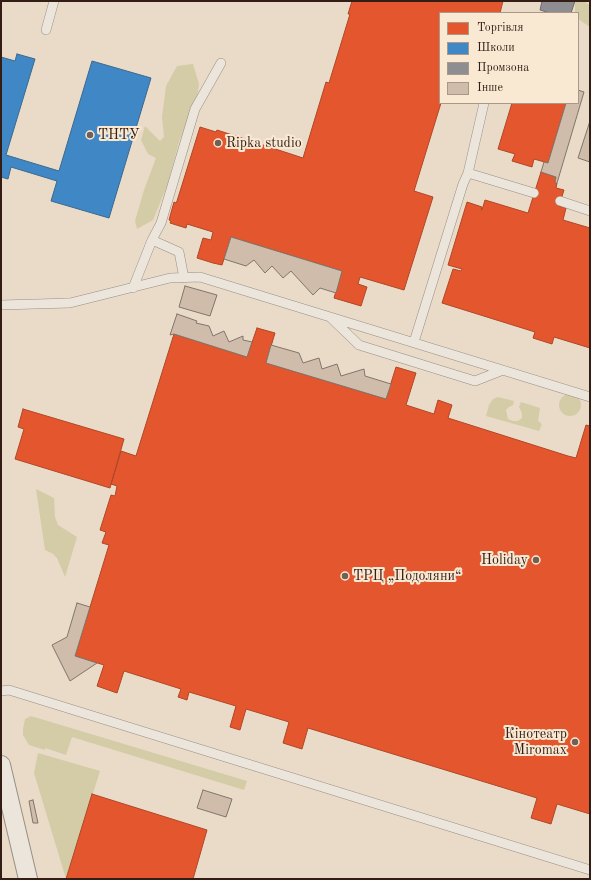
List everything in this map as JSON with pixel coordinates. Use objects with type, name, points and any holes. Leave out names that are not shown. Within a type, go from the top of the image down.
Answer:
[{"type":"street","points":[[1,765],[28,879]]},
{"type":"lane","points":[[46,30],[54,1]]},
{"type":"lane","points":[[133,288],[152,240],[161,223],[195,109],[221,63]]},
{"type":"lane","points":[[414,342],[463,184],[468,173],[484,104]]},
{"type":"lane","points":[[468,173],[534,192]]},
{"type":"lane","points":[[560,201],[590,210]]},
{"type":"lane","points":[[152,240],[179,252],[184,278]]},
{"type":"lane","points":[[1,305],[70,303],[170,278],[200,277],[590,397]]},
{"type":"lane","points":[[330,317],[359,345],[475,381],[503,370]]},
{"type":"lane","points":[[1,691],[9,690],[590,870]]},
{"type":"shaded area","points":[[577,1],[584,1],[590,6],[590,27],[579,20],[579,12],[575,12],[575,3]]},
{"type":"shaded area","points":[[193,64],[199,84],[197,98],[179,142],[167,186],[153,220],[137,229],[135,221],[144,190],[156,158],[148,154],[141,140],[145,126],[160,141],[164,137],[162,117],[166,86],[177,66]]},
{"type":"shaded area","points":[[570,394],[574,395],[580,401],[580,409],[574,415],[570,416],[566,415],[560,409],[559,405],[560,401],[566,395]]},
{"type":"shaded area","points":[[498,397],[514,401],[513,405],[506,410],[508,419],[513,421],[518,421],[522,418],[522,413],[519,407],[521,402],[540,408],[538,421],[542,424],[539,431],[486,416],[489,405],[493,399]]},
{"type":"shaded area","points":[[36,489],[54,498],[55,517],[58,525],[77,537],[65,577],[57,558],[45,550]]},
{"type":"shaded area","points":[[31,716],[247,781],[244,790],[72,737],[66,755],[45,748],[45,750],[29,745],[23,735],[25,719]]},
{"type":"shaded area","points":[[38,753],[100,771],[66,879],[34,773]]},
{"type":"building: Торгівля","points":[[352,1],[503,1],[500,12],[439,12],[439,104],[441,104],[414,191],[433,197],[404,290],[360,277],[358,284],[367,287],[361,306],[334,298],[342,271],[231,237],[222,265],[213,263],[197,258],[203,238],[211,240],[213,232],[187,224],[186,228],[170,223],[171,221],[169,220],[174,202],[176,203],[177,201],[200,127],[216,132],[217,130],[303,158],[326,82],[329,83],[350,14],[348,14]]},
{"type":"building: Торгівля","points":[[512,104],[566,104],[548,163],[534,159],[532,167],[512,161],[515,154],[498,149]]},
{"type":"building: Торгівля","points":[[541,172],[556,177],[556,188],[564,190],[559,206],[566,208],[563,220],[590,228],[590,348],[554,337],[552,344],[533,338],[535,332],[442,303],[453,269],[461,271],[462,269],[448,265],[467,202],[482,207],[481,210],[485,200],[528,213]]},
{"type":"building: Торгівля","name":"ТРЦ „Подоляни“","points":[[257,328],[275,333],[266,363],[386,399],[396,367],[416,373],[406,405],[434,414],[438,400],[452,405],[448,418],[568,456],[576,458],[586,425],[590,426],[590,814],[557,804],[551,824],[531,818],[537,798],[308,728],[302,749],[283,743],[289,722],[246,709],[240,730],[230,727],[236,706],[189,692],[187,700],[178,697],[181,689],[124,671],[117,693],[97,686],[104,665],[75,656],[109,545],[102,543],[106,532],[100,530],[111,495],[115,496],[117,486],[111,484],[121,451],[136,456],[174,334],[247,357]]},
{"type":"building: Торгівля","points":[[23,409],[124,439],[110,488],[15,459],[24,429],[18,427]]},
{"type":"building: Торгівля","points":[[92,794],[207,830],[193,879],[66,879]]},
{"type":"building: Школи","points":[[17,54],[35,59],[6,155],[59,171],[92,61],[151,78],[109,218],[51,201],[57,181],[11,167],[8,179],[1,177],[1,57],[15,61]]},
{"type":"building: Промзона","points":[[542,1],[575,1],[571,12],[547,12],[540,10]]},
{"type":"building: Інше","points":[[579,90],[584,92],[557,183],[555,183],[556,177],[541,172],[544,162],[548,163],[566,104],[579,104]]},
{"type":"building: Інше","points":[[590,121],[590,162],[578,158]]},
{"type":"building: Інше","points":[[231,237],[342,271],[336,293],[320,288],[313,295],[291,271],[283,278],[272,266],[265,273],[254,260],[246,266],[224,259]]},
{"type":"building: Інше","points":[[185,286],[217,295],[210,316],[179,307]]},
{"type":"building: Інше","points":[[177,314],[197,321],[196,323],[209,326],[213,336],[224,331],[229,342],[243,336],[243,340],[252,342],[247,357],[174,334],[170,335]]},
{"type":"building: Інше","points":[[271,345],[299,353],[303,363],[319,358],[322,369],[337,364],[341,376],[364,369],[365,376],[391,384],[386,399],[266,363]]},
{"type":"building: Інше","points":[[77,603],[90,607],[75,656],[97,663],[70,681],[52,645],[67,637]]},
{"type":"building: Інше","points":[[203,790],[232,799],[226,817],[197,808]]},
{"type":"building: Інше","points":[[33,800],[38,823],[33,823],[29,801]]},
{"type":"place","name":"ТНТУ","points":[[90,135]]},
{"type":"place","name":"Ripka studio","points":[[218,143]]},
{"type":"place","name":"Holiday","points":[[536,560]]},
{"type":"place","name":"ТРЦ „Подоляни“","points":[[345,576]]},
{"type":"place","name":"Кінотеатр Miromax","points":[[575,742]]}]
